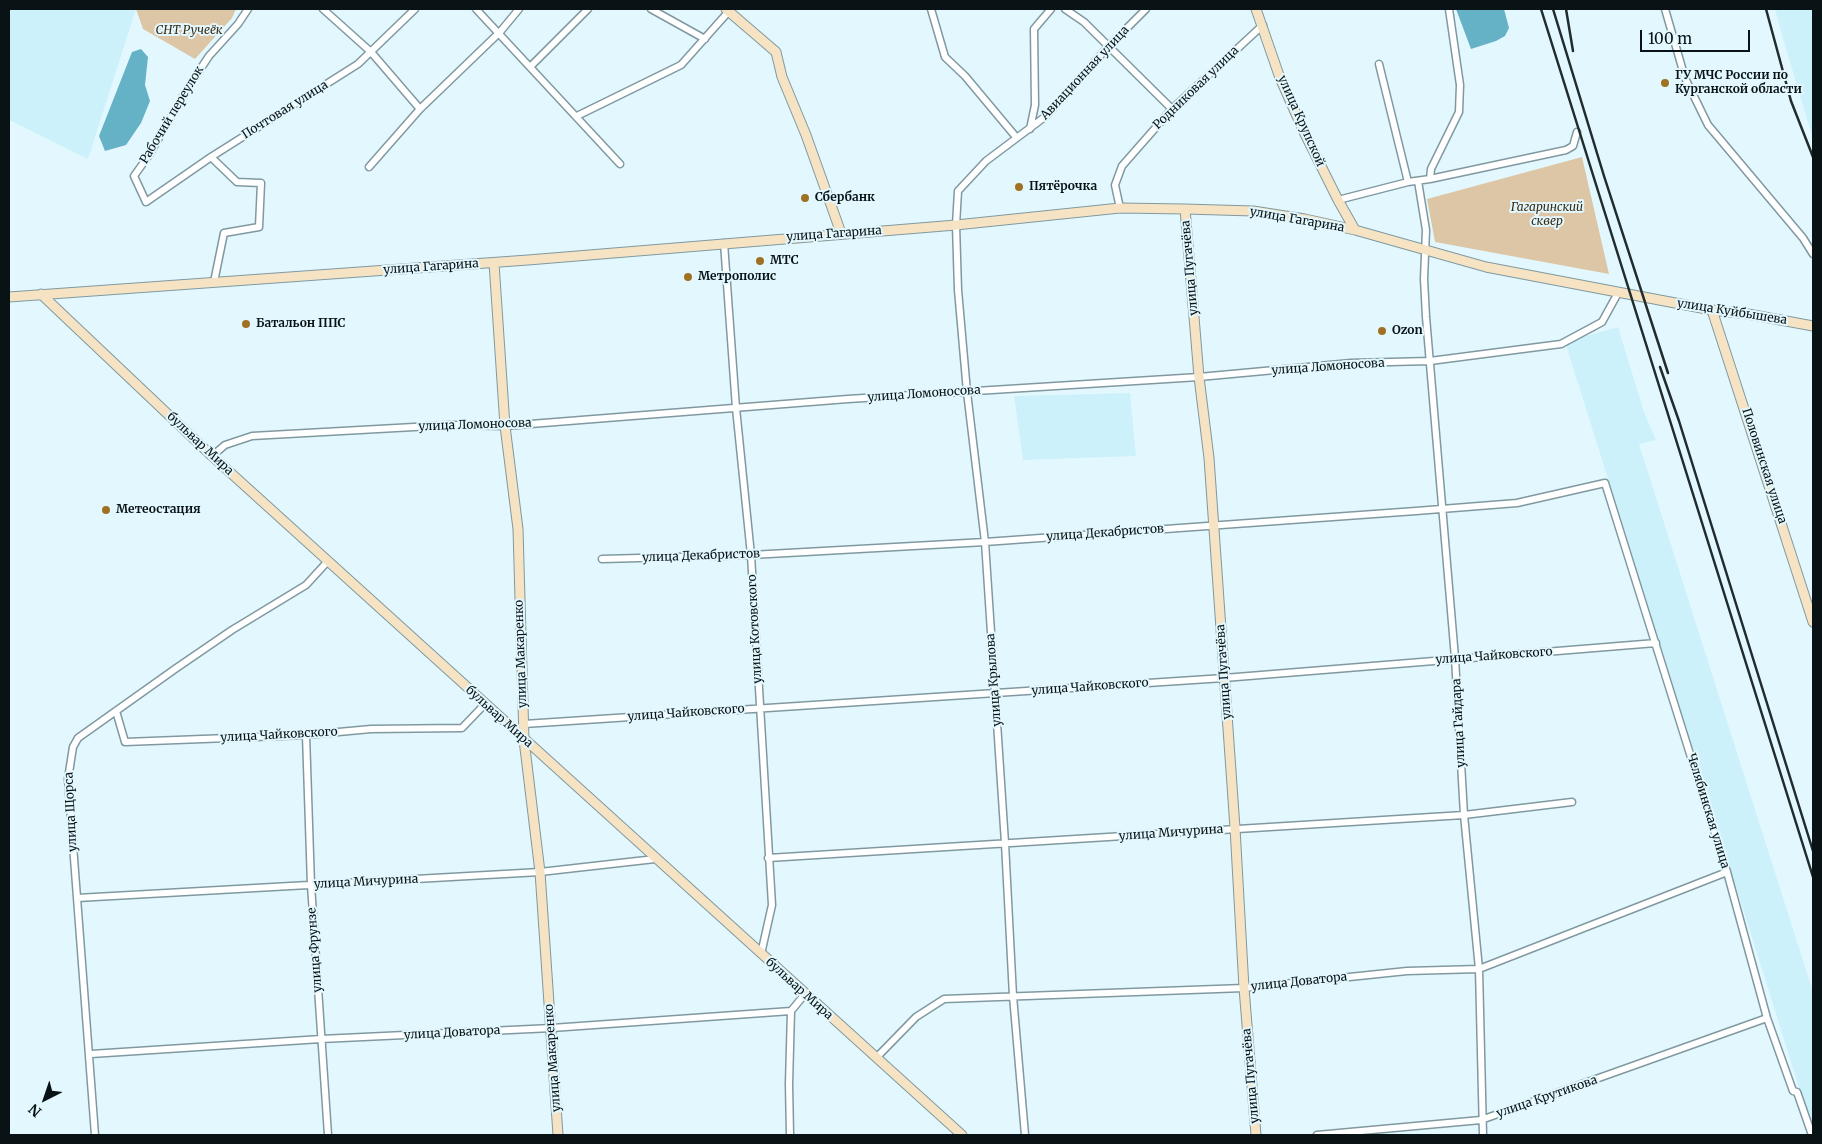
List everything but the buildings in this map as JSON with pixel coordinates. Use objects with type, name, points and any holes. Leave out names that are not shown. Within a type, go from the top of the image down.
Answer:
[{"type":"main road","points":[[729,10],[776,52],[782,77],[806,134],[841,233]]},
{"type":"main road","name":"улица Крупской","points":[[1259,10],[1280,78],[1338,200],[1355,230]]},
{"type":"main road","name":"улица Гагарина","points":[[9,297],[494,263],[956,225],[1120,208],[1253,211],[1355,230],[1486,267],[1651,299]]},
{"type":"main road","name":"улица Пугачёва","points":[[1185,209],[1199,377],[1209,458],[1235,828],[1244,988],[1256,1135]]},
{"type":"main road","name":"улица Макаренко","points":[[494,263],[505,426],[518,529],[524,740],[540,872],[558,1135]]},
{"type":"main road","name":"бульвар Мира","points":[[41,294],[212,456],[962,1135]]},
{"type":"main road","name":"улица Куйбышева","points":[[1651,299],[1813,326]]},
{"type":"main road","name":"Половинская улица","points":[[1712,310],[1813,622]]},
{"type":"street","name":"Рабочий переулок","points":[[146,202],[134,176],[149,155],[186,91],[209,56],[238,24],[248,9]]},
{"type":"street","name":"Почтовая улица","points":[[146,202],[211,157],[358,64],[415,9]]},
{"type":"street","points":[[476,9],[500,32],[620,164]]},
{"type":"street","points":[[369,167],[420,109],[500,32],[519,9]]},
{"type":"street","points":[[531,66],[588,9]]},
{"type":"street","points":[[651,9],[704,39]]},
{"type":"street","points":[[931,9],[945,57],[965,76],[1016,137]]},
{"type":"street","points":[[1030,129],[1035,105],[1034,28],[1051,9]]},
{"type":"street","points":[[1065,9],[1084,22],[1172,108]]},
{"type":"street","name":"Авиационная улица","points":[[956,225],[958,191],[986,161],[1046,116],[1108,47],[1146,9]]},
{"type":"street","points":[[1430,180],[1431,169],[1459,112],[1460,85],[1449,9]]},
{"type":"street","points":[[1665,9],[1685,78],[1708,124],[1803,238],[1813,254]]},
{"type":"street","points":[[325,10],[371,52],[420,109]]},
{"type":"street","points":[[577,116],[681,66],[729,10]]},
{"type":"street","name":"Родниковая улица","points":[[1120,208],[1115,185],[1118,172],[1172,108],[1263,25]]},
{"type":"street","points":[[1379,64],[1408,182]]},
{"type":"street","points":[[1338,200],[1408,182],[1430,180],[1566,150],[1573,146],[1577,132]]},
{"type":"street","points":[[211,157],[237,182],[261,183],[258,226],[224,233],[214,282]]},
{"type":"street","name":"улица Гайдара","points":[[1418,181],[1426,230],[1425,289],[1430,361],[1456,658],[1464,815],[1478,969],[1481,1120],[1483,1135]]},
{"type":"street","name":"улица Крылова","points":[[956,225],[958,290],[967,392],[985,542],[1013,996],[1025,1135]]},
{"type":"street","name":"улица Котовского","points":[[724,243],[736,408],[751,555],[772,905],[761,954]]},
{"type":"street","name":"улица Ломоносова","points":[[212,456],[226,445],[252,436],[450,424],[505,426],[736,408],[1199,377],[1351,363],[1430,361],[1561,344],[1602,322],[1618,293]]},
{"type":"street","name":"улица Декабристов","points":[[602,559],[751,555],[985,542],[1517,503],[1605,483]]},
{"type":"street","name":"Челябинская улица","points":[[1605,483],[1726,872],[1767,1018],[1793,1091],[1797,1092],[1812,1135]]},
{"type":"street","name":"улица Щорса","points":[[95,1135],[91,1054],[68,779],[69,761],[78,738],[232,630],[306,585],[328,561]]},
{"type":"street","name":"улица Чайковского","points":[[524,724],[1224,678],[1656,643]]},
{"type":"street","name":"улица Чайковского","points":[[116,712],[126,742],[306,735],[372,729],[462,728],[484,704]]},
{"type":"street","name":"улица Фрунзе","points":[[306,735],[311,885],[328,1135]]},
{"type":"street","name":"улица Мичурина","points":[[768,858],[1464,815],[1572,802]]},
{"type":"street","name":"улица Мичурина","points":[[77,898],[540,872],[655,859]]},
{"type":"street","name":"улица Доватора","points":[[876,1058],[916,1017],[944,999],[1244,988],[1407,971],[1478,969],[1726,872]]},
{"type":"street","points":[[790,1135],[791,1011],[806,994]]},
{"type":"street","name":"улица Доватора","points":[[91,1054],[321,1039],[552,1028],[791,1011]]},
{"type":"street","name":"улица Крутикова","points":[[1317,1135],[1481,1120],[1767,1018]]},
{"type":"shaded area","points":[[9,9],[136,9],[88,159],[9,120]]},
{"type":"shaded area","points":[[1775,9],[1813,9],[1813,139],[1781,32]]},
{"type":"shaded area","points":[[1618,327],[1644,412],[1656,440],[1639,444],[1813,992],[1813,1132],[1565,342]]},
{"type":"shaded area","points":[[1130,393],[1136,456],[1023,460],[1014,396]]},
{"type":"green space","name":"СНТ Ручеёк","points":[[136,9],[236,9],[232,18],[195,59],[143,29]]},
{"type":"green space","name":"Гагаринский сквер","points":[[1582,157],[1609,274],[1435,242],[1427,199]]},
{"type":"water","points":[[1456,9],[1504,9],[1509,28],[1505,36],[1496,41],[1471,49]]},
{"type":"water","points":[[141,49],[148,57],[145,85],[150,101],[141,123],[126,145],[105,151],[99,136],[132,52]]},
{"type":"railway","points":[[1541,9],[1813,877]]},
{"type":"railway","points":[[1553,9],[1604,176],[1668,373]]},
{"type":"railway","points":[[1566,9],[1573,51]]},
{"type":"railway","points":[[1766,9],[1791,101],[1813,157]]},
{"type":"railway","points":[[1660,367],[1679,421],[1813,851]]},
{"type":"place","name":"ГУ МЧС России по Курганской области","points":[[1665,83]]},
{"type":"place","name":"Пятёрочка","points":[[1019,187]]},
{"type":"place","name":"Сбербанк","points":[[805,198]]},
{"type":"place","name":"МТС","points":[[760,261]]},
{"type":"place","name":"Метрополис","points":[[688,277]]},
{"type":"place","name":"Батальон ППС","points":[[246,324]]},
{"type":"place","name":"Ozon","points":[[1382,331]]},
{"type":"place","name":"Метеостация","points":[[106,510]]}]
